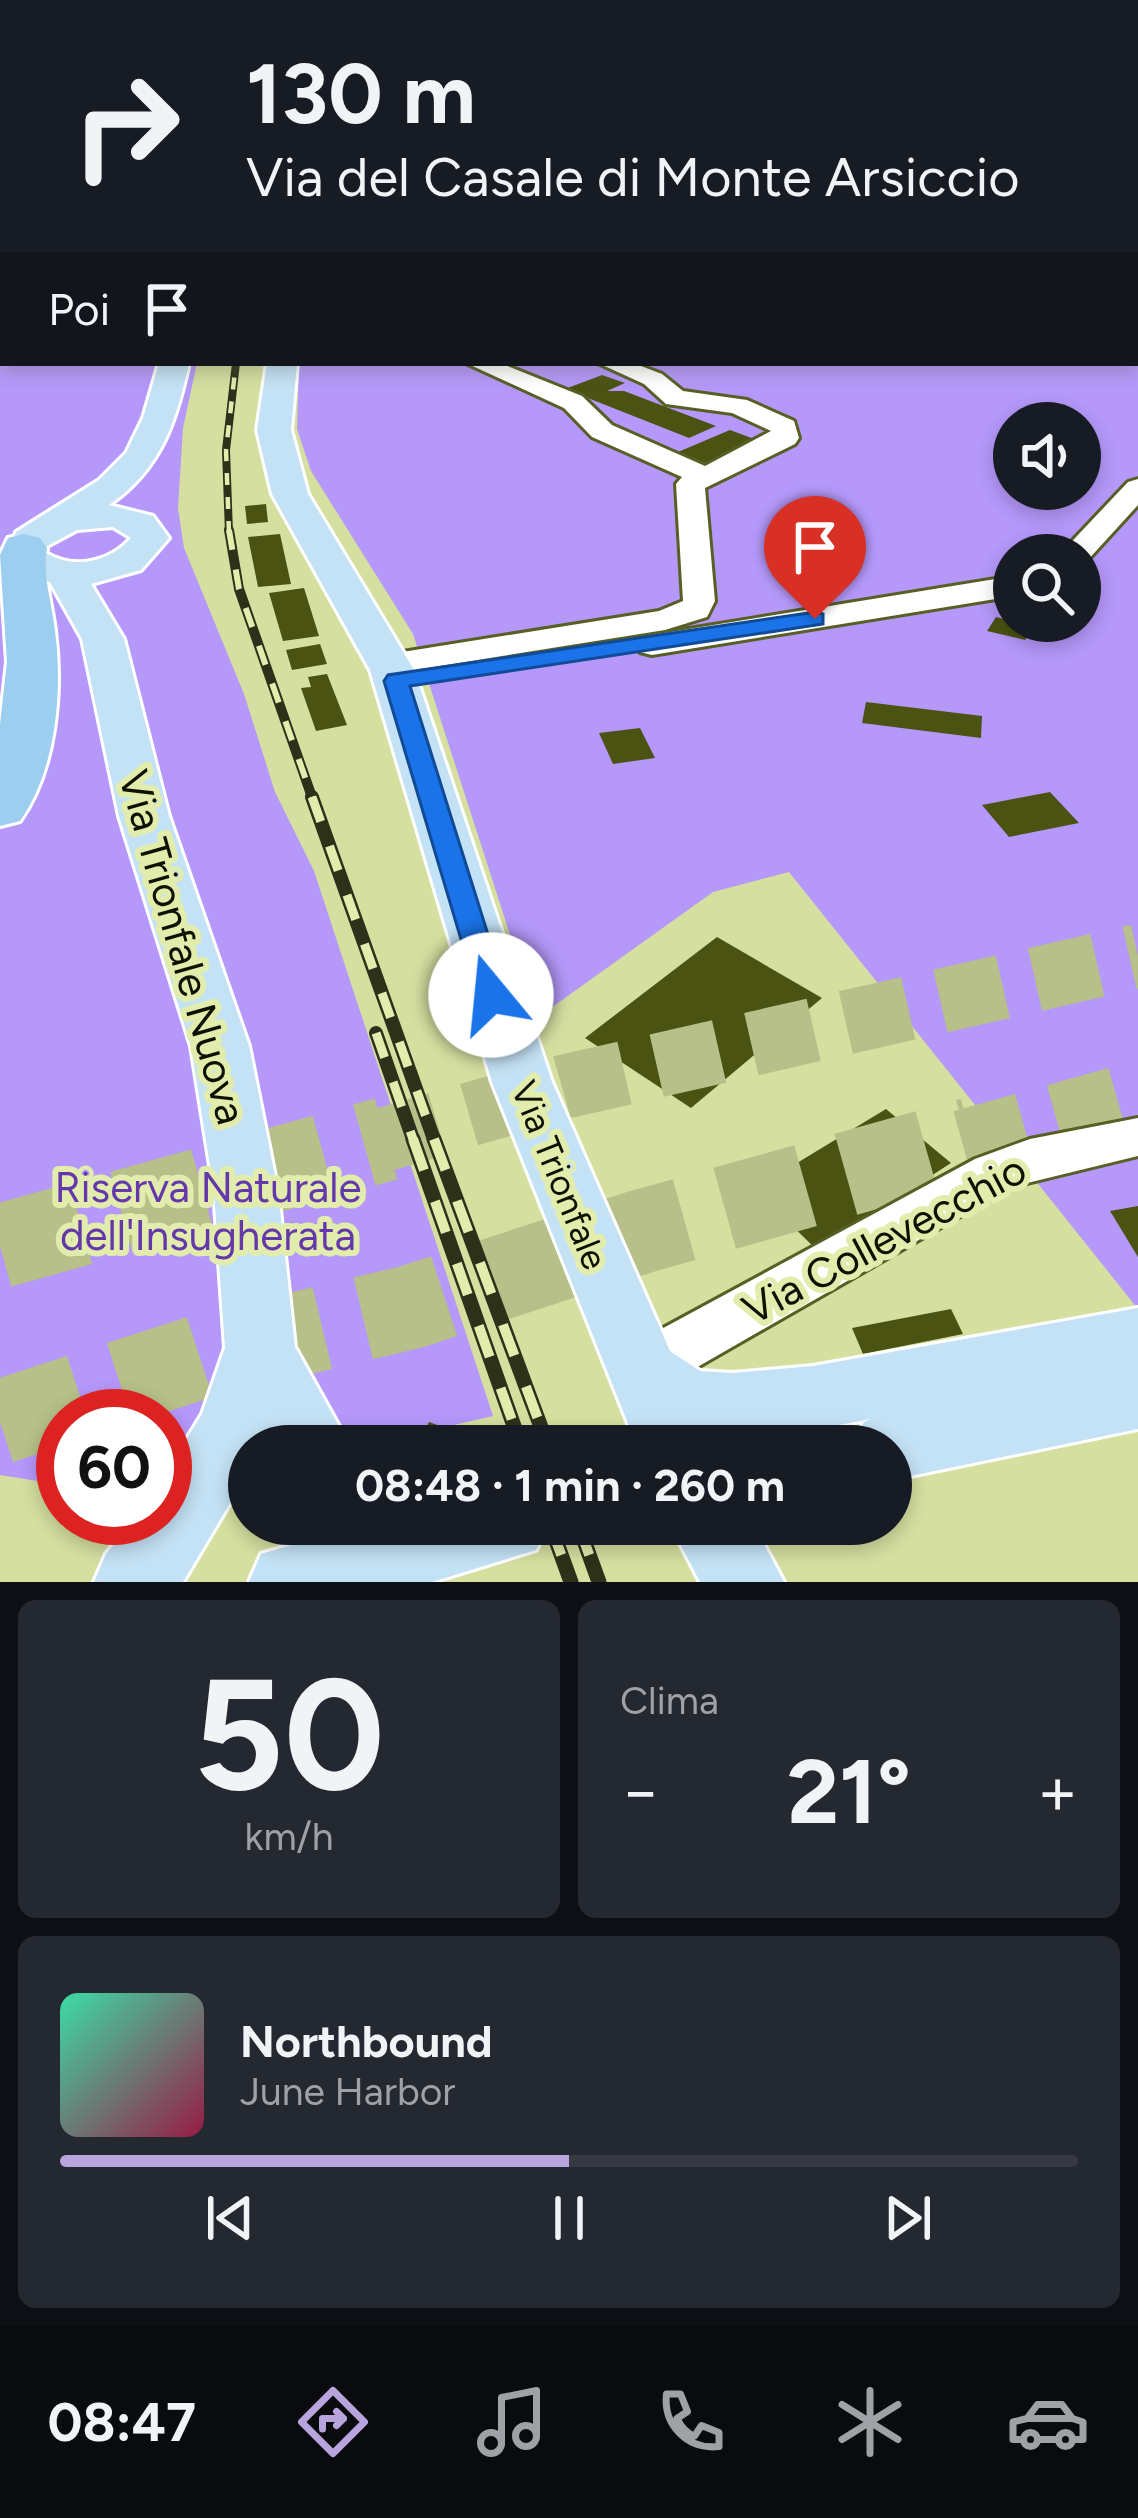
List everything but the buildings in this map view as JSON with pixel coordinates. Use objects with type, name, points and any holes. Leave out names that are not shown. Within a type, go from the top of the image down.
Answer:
[{"type":"highway","points":[[0,809],[26,735],[36,670],[21,565],[47,548]]},
{"type":"main road","points":[[47,548],[143,458],[159,426],[173,366]]},
{"type":"main road","name":"Via Trionfale","points":[[282,366],[274,430],[287,487],[302,521],[393,672],[522,1082],[665,1425]]},
{"type":"main road","points":[[104,516],[134,520],[150,538],[133,559],[103,569],[47,548],[104,516]]},
{"type":"main road","name":"Via Trionfale Nuova","points":[[47,548],[103,639],[144,816],[220,1046],[246,1191],[260,1348],[234,1428],[206,1481],[134,1582]]},
{"type":"main road","name":"Via Trionfale Nuova","points":[[103,639],[111,596],[133,559]]},
{"type":"main road","points":[[640,1370],[670,1393],[699,1406],[813,1398],[1138,1338]]},
{"type":"main road","points":[[260,1348],[300,1425]]},
{"type":"main road","points":[[912,1442],[1138,1397]]},
{"type":"main road","points":[[776,1425],[813,1398]]},
{"type":"main road","points":[[289,1582],[429,1545]]},
{"type":"main road","points":[[722,1545],[743,1582]]},
{"type":"main road","points":[[747,1545],[753,1582]]},
{"type":"street","points":[[485,366],[573,402],[602,431],[702,475]]},
{"type":"street","points":[[393,672],[665,620],[695,610],[698,581],[690,484],[784,438],[784,427],[738,406],[675,398],[653,380],[618,366]]},
{"type":"street","points":[[1095,534],[1138,488]]},
{"type":"street","points":[[393,672],[578,657],[993,589]]},
{"type":"street","name":"Via Collevecchio","points":[[640,1370],[993,1173],[1030,1159],[1138,1137]]},
{"type":"green space","name":"Riserva Naturale dell'Insugherata","points":[[0,366],[196,366],[183,428],[178,508],[184,548],[244,694],[275,792],[314,871],[493,1416],[454,1425],[228,1425],[228,1448],[192,1457],[192,1389],[36,1389],[36,1481],[0,1475]]},
{"type":"green space","points":[[299,366],[1138,366],[1138,1309],[789,872],[713,892],[537,1018],[413,634],[311,471],[297,429]]},
{"type":"tunnel","points":[[376,1142],[563,1087],[1138,956]]},
{"type":"tunnel","points":[[962,1142],[1138,1093]]},
{"type":"tunnel","points":[[0,1246],[386,1139]]},
{"type":"tunnel","points":[[0,1422],[200,1357],[411,1307],[640,1232],[972,1139]]},
{"type":"railway","points":[[229,533],[226,450],[236,366]]},
{"type":"railway","points":[[229,530],[239,589],[313,800]]},
{"type":"railway","points":[[312,797],[435,1142]]},
{"type":"railway","points":[[376,1033],[414,1142]]},
{"type":"railway","points":[[413,1139],[514,1425]]},
{"type":"railway","points":[[434,1139],[540,1425]]},
{"type":"railway","points":[[558,1545],[571,1582]]},
{"type":"railway","points":[[586,1545],[599,1582]]},
{"type":"route","points":[[491,995],[396,681],[815,619]]}]
